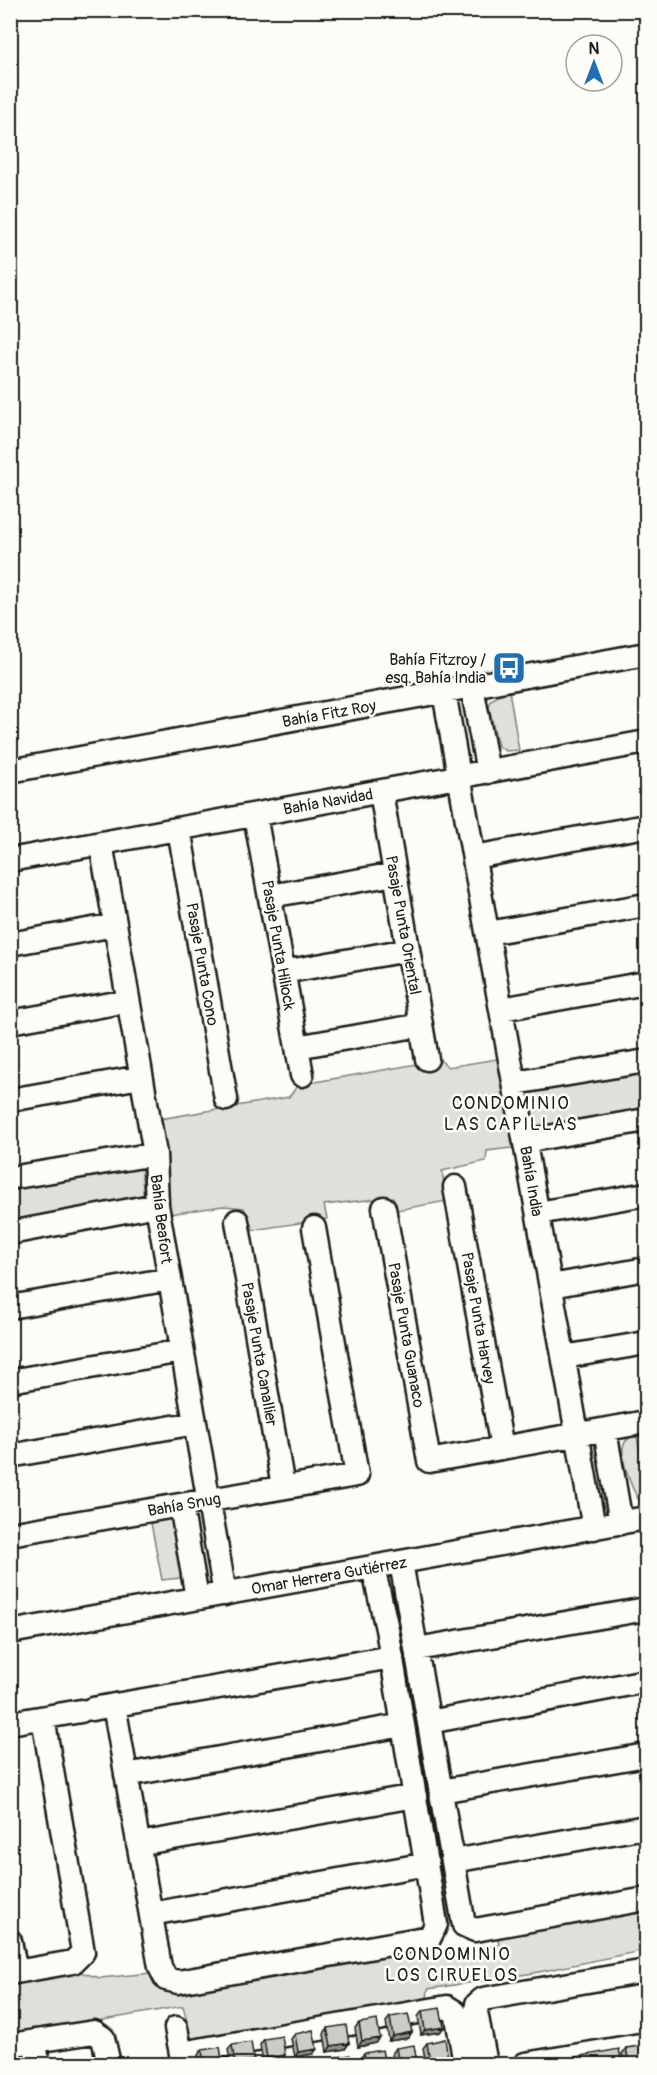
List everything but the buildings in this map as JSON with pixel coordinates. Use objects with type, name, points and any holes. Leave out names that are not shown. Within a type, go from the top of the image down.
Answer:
[{"type":"street","name":"Bahía Fitz Roy","points":[[10,771],[646,654]]},
{"type":"street","points":[[472,687],[488,772]]},
{"type":"street","name":"Bahía India","points":[[444,692],[594,1528]]},
{"type":"street","name":"Bahía Navidad","points":[[10,860],[646,742]]},
{"type":"street","name":"Pasaje Punta Oriental","points":[[381,792],[427,1059]]},
{"type":"street","name":"Pasaje Punta Hiliock","points":[[255,815],[302,1075]]},
{"type":"street","points":[[474,857],[646,826]]},
{"type":"street","name":"Pasaje Punta Cono","points":[[179,829],[226,1099]]},
{"type":"street","name":"Bahía Beafort","points":[[101,843],[154,1154],[157,1205],[225,1594]]},
{"type":"street","points":[[270,896],[395,874]]},
{"type":"street","points":[[488,933],[646,905]]},
{"type":"street","points":[[10,944],[115,925]]},
{"type":"street","points":[[283,972],[408,950]]},
{"type":"street","points":[[502,1009],[646,983]]},
{"type":"street","points":[[10,1022],[128,1001]]},
{"type":"street","points":[[297,1047],[421,1025]]},
{"type":"street","points":[[515,1083],[646,1061]]},
{"type":"street","points":[[10,1100],[141,1077]]},
{"type":"street","points":[[525,1141],[646,1120]]},
{"type":"street","points":[[10,1178],[154,1154]]},
{"type":"street","name":"Pasaje Punta Harvey","points":[[455,1187],[502,1448]]},
{"type":"street","points":[[538,1213],[646,1194]]},
{"type":"street","points":[[10,1233],[157,1205]]},
{"type":"street","name":"Pasaje Punta Guanaco","points":[[384,1208],[429,1461],[502,1448]]},
{"type":"street","name":"Pasaje Punta Canallier","points":[[237,1221],[283,1487]]},
{"type":"street","name":"Bahía Snug","points":[[10,1534],[357,1475],[314,1228]]},
{"type":"street","points":[[551,1286],[646,1269]]},
{"type":"street","points":[[10,1308],[170,1279]]},
{"type":"street","points":[[564,1358],[646,1343]]},
{"type":"street","points":[[10,1381],[182,1351]]},
{"type":"street","points":[[502,1448],[646,1422]]},
{"type":"street","points":[[10,1456],[195,1423]]},
{"type":"street","points":[[605,1430],[621,1523]]},
{"type":"street","points":[[181,1505],[197,1598]]},
{"type":"street","name":"Omar Herrera Gutiérrez","points":[[10,1632],[646,1518]]},
{"type":"street","points":[[401,1562],[464,1924],[471,1930],[646,1899]]},
{"type":"street","points":[[96,1709],[126,1775],[161,1972],[166,1980],[178,1982],[430,1936],[436,1924],[427,1864],[392,1657],[373,1567]]},
{"type":"street","points":[[417,1649],[646,1609]]},
{"type":"street","points":[[10,1724],[392,1657]]},
{"type":"street","points":[[429,1722],[646,1681]]},
{"type":"street","points":[[10,1941],[13,1973],[73,1962],[81,1956],[83,1948],[43,1718]]},
{"type":"street","points":[[126,1775],[403,1725]]},
{"type":"street","points":[[441,1791],[646,1755]]},
{"type":"street","points":[[138,1844],[415,1796]]},
{"type":"street","points":[[453,1861],[646,1827]]},
{"type":"street","points":[[150,1914],[427,1864]]},
{"type":"street","points":[[486,2064],[476,2012],[477,2004],[483,1999],[646,1971]]},
{"type":"street","points":[[176,2028],[182,2059],[447,2007],[455,2012],[457,2017],[465,2064]]},
{"type":"street","points":[[10,2045],[94,2032],[103,2038],[109,2064]]},
{"type":"street","points":[[34,2041],[38,2064]]},
{"type":"street","points":[[525,2064],[646,2044]]},
{"type":"shaded area","points":[[509,690],[519,750],[506,751],[498,746],[489,707],[491,700]]},
{"type":"shaded area","points":[[503,1058],[520,1147],[487,1151],[486,1161],[442,1171],[447,1201],[397,1210],[393,1197],[324,1205],[327,1219],[253,1230],[244,1208],[223,1206],[170,1214],[163,1175],[160,1119],[289,1097],[298,1085],[440,1060],[448,1067]]},
{"type":"shaded area","points":[[646,1065],[646,1114],[529,1134],[524,1087]]},
{"type":"shaded area","points":[[141,1163],[144,1201],[11,1226],[11,1184]]},
{"type":"shaded area","points":[[636,1433],[646,1481],[646,1497],[638,1499],[627,1474],[623,1453],[625,1442]]},
{"type":"shaded area","points":[[167,1515],[174,1521],[183,1569],[180,1578],[162,1580],[150,1518]]},
{"type":"shaded area","points":[[646,1903],[646,1950],[534,1973],[428,1989],[427,2000],[192,2041],[183,2006],[11,2036],[11,1982],[77,1971],[100,1978],[152,1973],[160,1985],[413,1946],[415,1959],[499,1945],[497,1930]]},
{"type":"place","name":"Bahía Fitzroy / esq. Bahía India","points":[[509,668]]},
{"type":"district","name":"CONDOMINIO LAS CAPILLAS","points":[[511,1113]]},
{"type":"district","name":"CONDOMINIO LOS CIRUELOS","points":[[452,1964]]}]
